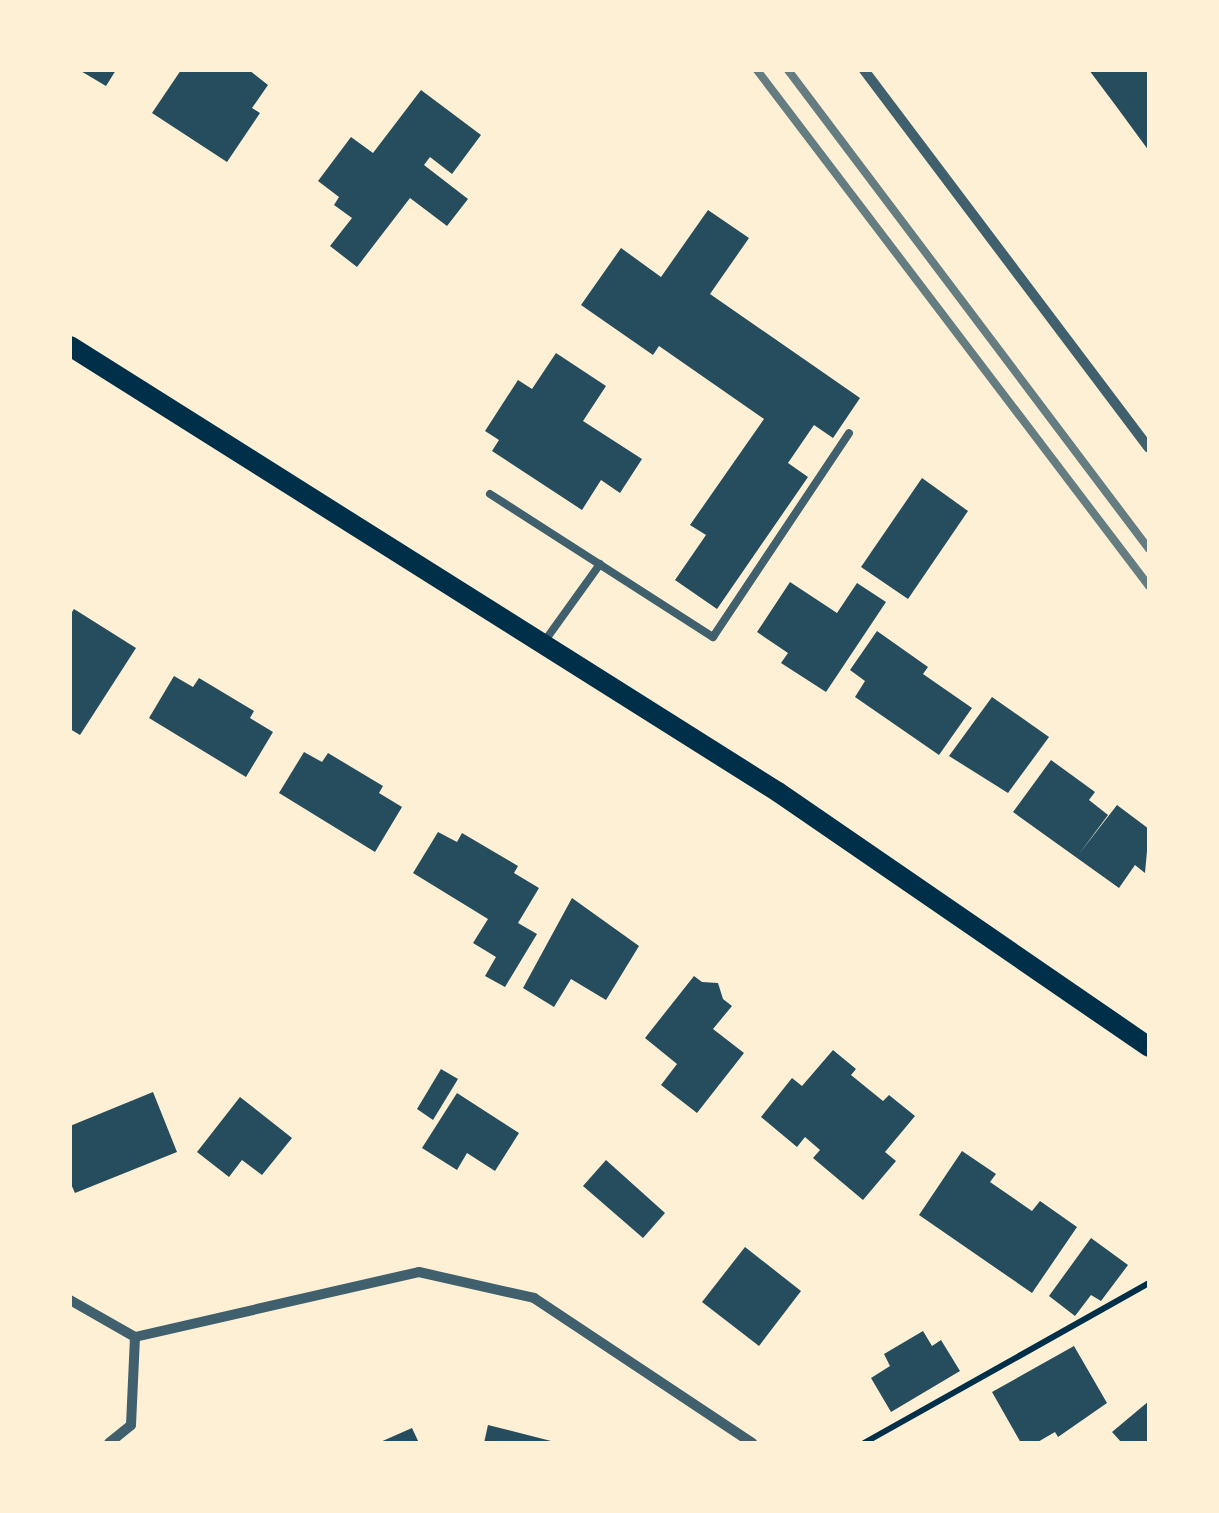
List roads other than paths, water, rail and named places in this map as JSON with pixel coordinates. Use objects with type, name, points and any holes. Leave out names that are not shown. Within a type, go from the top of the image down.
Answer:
[{"type":"main road","points":[[70,346],[778,792],[1149,1047]]},
{"type":"street","points":[[864,70],[1149,448]]},
{"type":"street","points":[[70,1300],[135,1338],[419,1272],[534,1298],[752,1443]]},
{"type":"street","points":[[109,1443],[131,1425],[135,1338]]},
{"type":"lane","points":[[490,494],[713,638],[849,433]]},
{"type":"lane","points":[[544,643],[600,564]]},
{"type":"railway","points":[[757,70],[1149,586]]},
{"type":"railway","points":[[788,70],[1149,549]]}]
